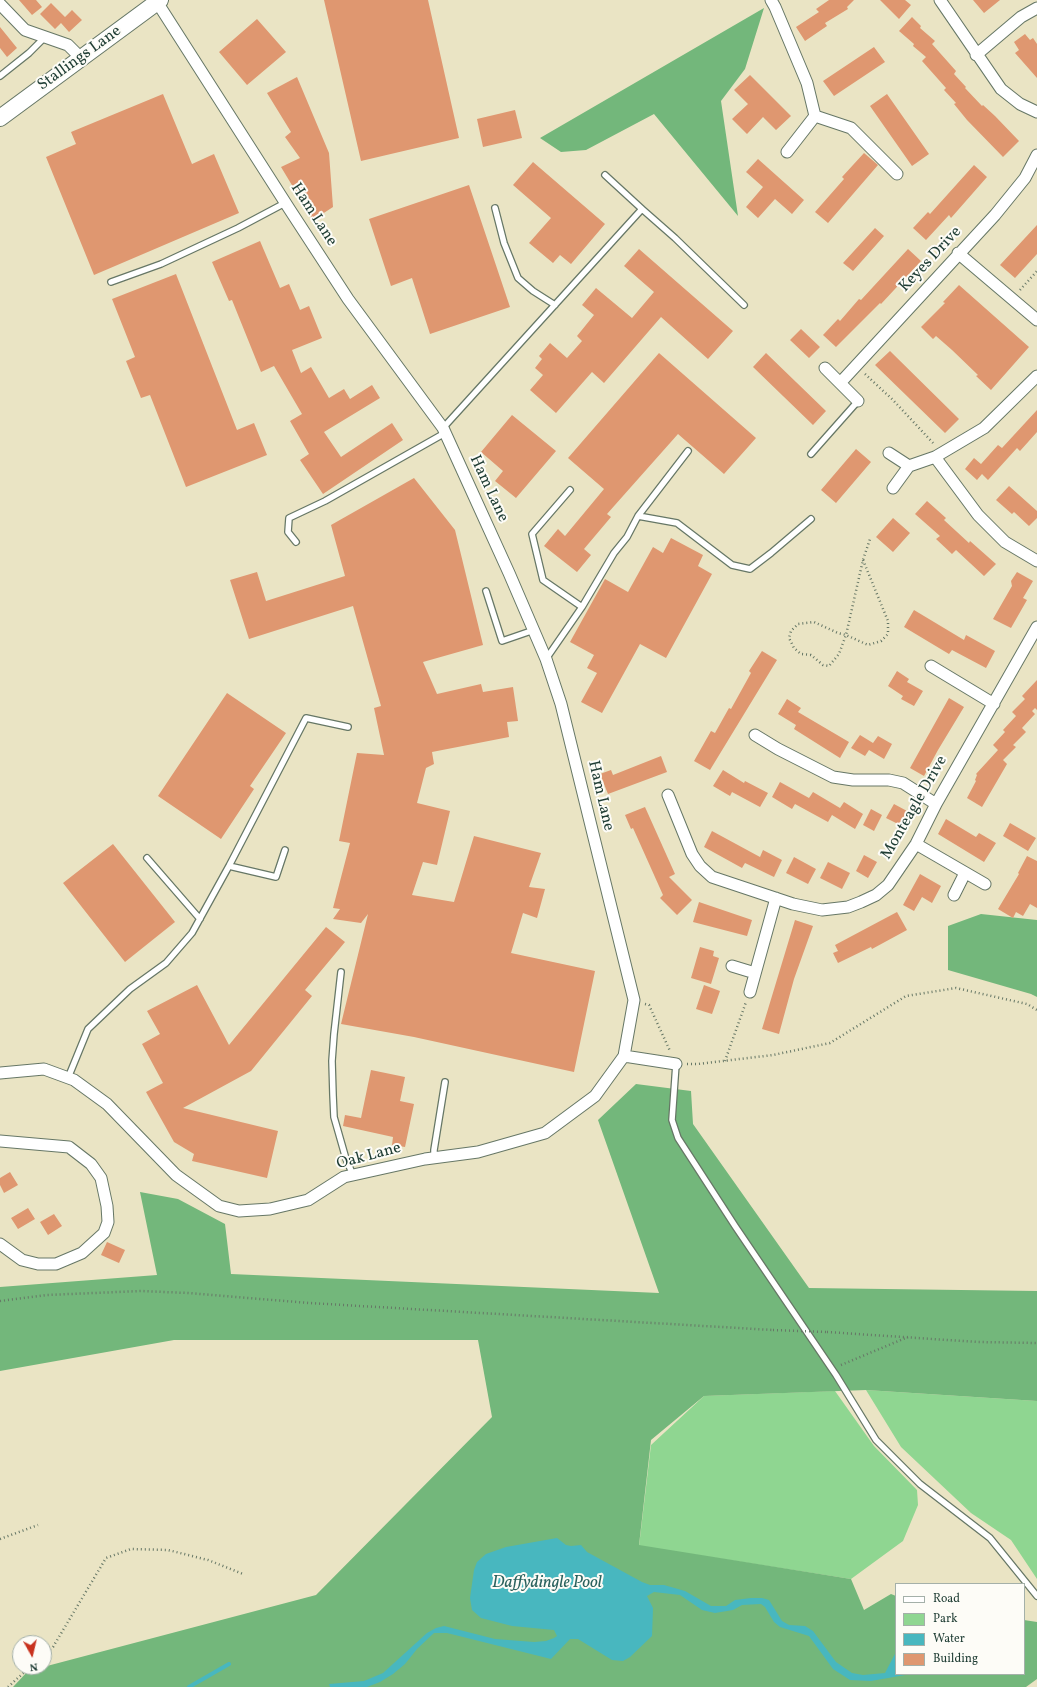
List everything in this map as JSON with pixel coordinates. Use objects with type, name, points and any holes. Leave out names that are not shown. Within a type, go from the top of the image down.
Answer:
[{"type":"main road","name":"Stallings Lane","points":[[0,118],[158,1]]},
{"type":"street","points":[[771,0],[775,6],[807,83],[815,116]]},
{"type":"street","points":[[940,0],[1001,90],[1020,104],[1037,112]]},
{"type":"street","name":"Ham Lane","points":[[158,1],[285,203],[348,299],[444,431],[509,573],[546,659],[563,711],[634,1000],[624,1056]]},
{"type":"street","points":[[0,4],[25,30],[68,45],[81,58]]},
{"type":"street","points":[[976,55],[1021,17],[1037,8]]},
{"type":"street","points":[[787,152],[815,116]]},
{"type":"street","points":[[815,116],[851,128],[898,174]]},
{"type":"street","name":"Keyes Drive","points":[[841,382],[995,214],[1025,178],[1037,154]]},
{"type":"street","points":[[958,253],[1037,320]]},
{"type":"street","points":[[825,368],[841,382],[858,401]]},
{"type":"street","points":[[892,488],[909,466],[938,455],[984,428],[1037,376]]},
{"type":"street","points":[[889,453],[909,466]]},
{"type":"street","points":[[938,455],[978,515],[1005,542],[1037,561]]},
{"type":"street","name":"Monteagle Drive","points":[[668,795],[692,854],[700,866],[712,877],[793,904],[822,910],[848,907],[876,895],[888,885],[916,844],[936,804],[1037,627]]},
{"type":"street","points":[[931,666],[994,704]]},
{"type":"street","points":[[755,735],[778,749],[833,777],[853,780],[889,780],[903,783],[936,804]]},
{"type":"street","points":[[916,844],[985,884]]},
{"type":"street","points":[[954,895],[965,873]]},
{"type":"street","points":[[750,992],[776,898]]},
{"type":"street","points":[[732,966],[755,973]]},
{"type":"street","points":[[624,1056],[676,1064]]},
{"type":"street","name":"Oak Lane","points":[[0,1073],[44,1069],[74,1080],[107,1104],[176,1175],[219,1206],[238,1211],[270,1209],[308,1200],[344,1178],[434,1158],[478,1152],[545,1133],[595,1096],[624,1056]]},
{"type":"street","points":[[0,1141],[69,1147],[91,1164],[101,1178],[107,1206],[108,1222],[104,1234],[82,1253],[56,1264],[38,1264],[22,1260],[0,1244]]},
{"type":"lane","points":[[0,76],[45,37]]},
{"type":"lane","points":[[604,175],[675,238],[744,305]]},
{"type":"lane","points":[[111,282],[160,264],[238,228],[285,203]]},
{"type":"lane","points":[[496,208],[504,243],[518,278],[533,291],[555,305]]},
{"type":"lane","points":[[296,542],[288,532],[289,518],[325,501],[444,431],[555,305],[642,210]]},
{"type":"lane","points":[[811,454],[858,401]]},
{"type":"lane","points":[[546,659],[582,607],[614,553],[627,537],[638,516],[688,452]]},
{"type":"lane","points":[[570,490],[532,534],[543,580],[582,607]]},
{"type":"lane","points":[[638,516],[677,523],[732,565],[750,569],[811,519]]},
{"type":"lane","points":[[486,591],[502,641],[534,630]]},
{"type":"lane","points":[[68,1078],[88,1029],[130,989],[166,963],[192,933],[230,866],[306,718],[348,727]]},
{"type":"lane","points":[[230,866],[276,876],[285,850]]},
{"type":"lane","points":[[147,858],[200,919]]},
{"type":"lane","points":[[342,972],[334,1041],[334,1117],[346,1159],[353,1176]]},
{"type":"lane","points":[[676,1064],[672,1120],[678,1138],[735,1226],[836,1374],[876,1440],[920,1484],[990,1538],[1037,1596]]},
{"type":"lane","points":[[434,1158],[445,1082]]},
{"type":"path","points":[[1012,298],[1037,271]]},
{"type":"path","points":[[1031,277],[1037,276]]},
{"type":"path","points":[[856,365],[893,400],[938,455]]},
{"type":"path","points":[[863,560],[888,621],[888,634],[881,641],[868,645],[846,635],[838,633],[814,622],[798,624],[791,631],[789,638],[794,648],[801,654],[811,655],[823,664],[829,666],[838,654],[846,635],[863,560],[870,539]]},
{"type":"path","points":[[634,1000],[649,1005],[676,1064],[698,1064],[773,1055],[830,1043],[906,996],[956,988],[1027,1004],[1037,1010]]},
{"type":"path","points":[[726,1061],[750,992]]},
{"type":"path","points":[[0,1301],[48,1295],[141,1291],[188,1293],[309,1303],[773,1330],[910,1336],[978,1342],[1037,1343]]},
{"type":"path","points":[[836,1374],[841,1364],[910,1336]]},
{"type":"path","points":[[0,1539],[38,1525]]},
{"type":"path","points":[[52,1648],[106,1558],[131,1549],[168,1550],[208,1560],[243,1574]]},
{"type":"path","points":[[8,1687],[21,1675]]},
{"type":"green space","points":[[764,8],[745,69],[721,101],[738,216],[654,114],[586,150],[561,152],[540,138]]},
{"type":"green space","points":[[981,914],[1037,920],[1037,997],[948,970],[948,926]]},
{"type":"green space","points":[[636,1084],[691,1091],[693,1124],[809,1288],[1037,1291],[1037,1401],[866,1390],[704,1396],[651,1440],[639,1545],[851,1579],[864,1610],[891,1594],[895,1596],[895,1675],[1025,1675],[1025,1620],[1037,1622],[1037,1679],[1026,1687],[13,1687],[24,1675],[52,1675],[52,1665],[316,1595],[492,1417],[478,1340],[174,1340],[0,1371],[0,1287],[157,1275],[140,1192],[178,1199],[225,1224],[231,1274],[659,1293],[598,1120]]},
{"type":"green space","points":[[866,1390],[1037,1401],[1037,1579],[1011,1540],[971,1513],[901,1447]]},
{"type":"green space","points":[[835,1391],[874,1446],[917,1490],[918,1505],[903,1541],[851,1579],[639,1546],[651,1445],[704,1396]]},
{"type":"water","name":"Daffydingle Pool","points":[[557,1538],[566,1545],[581,1545],[587,1552],[642,1582],[650,1585],[664,1585],[685,1591],[711,1606],[726,1606],[735,1600],[751,1598],[762,1598],[769,1600],[782,1621],[789,1625],[805,1626],[813,1631],[836,1662],[852,1673],[863,1675],[885,1673],[895,1654],[895,1675],[905,1675],[871,1681],[850,1680],[833,1669],[809,1636],[780,1627],[774,1622],[765,1607],[761,1604],[742,1605],[733,1610],[715,1613],[702,1610],[680,1595],[654,1592],[647,1596],[653,1608],[652,1636],[630,1657],[623,1661],[612,1660],[578,1639],[570,1639],[551,1659],[447,1633],[434,1633],[417,1649],[405,1664],[380,1682],[367,1687],[330,1687],[329,1684],[364,1681],[383,1673],[427,1633],[444,1626],[495,1639],[534,1642],[546,1641],[557,1636],[554,1630],[512,1626],[481,1618],[472,1610],[470,1598],[474,1570],[477,1562],[486,1554],[506,1547]]},
{"type":"building","points":[[19,0],[36,0],[42,7],[32,15]]},
{"type":"building","points":[[324,0],[428,0],[459,138],[361,161]]},
{"type":"building","points":[[829,0],[854,0],[847,7],[848,9],[825,23],[827,26],[805,41],[796,27],[819,12],[816,9]]},
{"type":"building","points":[[880,0],[905,0],[911,5],[899,19]]},
{"type":"building","points":[[973,0],[1000,0],[984,13]]},
{"type":"building","points":[[51,3],[65,17],[72,10],[82,20],[69,32],[61,23],[55,29],[40,14]]},
{"type":"building","points":[[912,17],[921,26],[920,28],[935,41],[932,44],[956,71],[954,74],[966,87],[965,88],[1019,141],[1003,157],[967,120],[954,104],[956,103],[944,90],[946,88],[922,61],[926,57],[899,31]]},
{"type":"building","points":[[257,19],[286,52],[247,85],[219,52]]},
{"type":"building","points":[[0,27],[17,48],[7,57],[0,48]]},
{"type":"building","points":[[1025,34],[1030,40],[1033,38],[1037,44],[1037,78],[1015,53],[1019,50],[1014,42]]},
{"type":"building","points":[[874,47],[885,62],[834,96],[823,81]]},
{"type":"building","points":[[750,75],[791,116],[776,130],[763,117],[747,134],[732,119],[748,104],[734,90]]},
{"type":"building","points":[[297,77],[329,153],[333,207],[313,220],[281,167],[300,158],[285,137],[291,132],[267,93]]},
{"type":"building","points":[[163,94],[192,164],[214,154],[239,213],[94,275],[46,157],[76,144],[71,132]]},
{"type":"building","points":[[887,94],[929,154],[912,166],[870,106]]},
{"type":"building","points":[[515,110],[522,138],[483,147],[477,119]]},
{"type":"building","points":[[864,153],[878,165],[828,223],[815,212],[844,179],[842,177]]},
{"type":"building","points":[[758,159],[804,200],[792,214],[775,199],[758,218],[746,207],[763,187],[746,172]]},
{"type":"building","points":[[533,162],[605,224],[571,264],[560,255],[553,263],[529,243],[551,218],[513,185]]},
{"type":"building","points":[[974,165],[987,177],[951,218],[949,215],[926,240],[913,228],[928,212],[930,214]]},
{"type":"building","points":[[469,185],[510,307],[430,334],[412,278],[391,286],[369,219]]},
{"type":"building","points":[[1037,225],[1037,254],[1015,278],[1000,265]]},
{"type":"building","points":[[875,228],[884,236],[853,271],[843,263]]},
{"type":"building","points":[[260,241],[280,288],[289,284],[300,310],[309,306],[322,338],[292,350],[301,373],[311,367],[329,398],[344,389],[350,399],[372,385],[380,398],[324,432],[341,457],[392,423],[403,440],[323,494],[300,460],[309,454],[290,421],[302,414],[274,366],[261,372],[232,300],[229,301],[212,262]]},
{"type":"building","points":[[639,249],[733,331],[708,359],[661,317],[604,383],[592,372],[556,413],[530,390],[543,375],[535,368],[542,359],[539,356],[550,343],[567,358],[582,341],[577,336],[594,315],[582,305],[596,288],[632,318],[654,292],[624,266]]},
{"type":"building","points":[[908,249],[921,261],[881,304],[880,303],[836,347],[823,335],[838,319],[840,321],[859,299],[861,300]]},
{"type":"building","points":[[176,274],[237,430],[254,423],[267,455],[186,487],[150,395],[141,398],[126,361],[135,357],[112,299]]},
{"type":"building","points":[[959,285],[1029,347],[991,390],[952,350],[936,336],[933,339],[921,327],[945,303],[943,302]]},
{"type":"building","points":[[801,329],[820,347],[809,358],[790,340]]},
{"type":"building","points":[[890,351],[959,419],[945,433],[875,365]]},
{"type":"building","points":[[659,353],[756,438],[724,474],[678,434],[607,514],[611,517],[584,549],[591,555],[577,572],[544,546],[558,529],[565,536],[604,489],[568,458]]},
{"type":"building","points":[[766,353],[826,411],[813,425],[753,367]]},
{"type":"building","points":[[1037,410],[1037,432],[1020,451],[1017,448],[988,480],[982,474],[977,480],[965,469],[974,458],[981,464],[998,445],[1002,448]]},
{"type":"building","points":[[512,415],[556,451],[516,498],[495,481],[503,471],[481,452]]},
{"type":"building","points":[[856,449],[871,462],[836,503],[821,490]]},
{"type":"building","points":[[414,478],[455,530],[483,645],[423,662],[437,694],[481,684],[483,692],[513,687],[518,721],[507,722],[509,737],[432,752],[434,764],[426,768],[417,803],[450,811],[437,865],[423,862],[412,895],[454,902],[474,836],[541,853],[529,887],[545,889],[537,918],[523,913],[511,953],[595,971],[574,1072],[414,1037],[341,1024],[368,914],[361,923],[333,919],[340,909],[333,908],[350,843],[339,841],[357,753],[384,755],[374,708],[381,706],[353,606],[249,639],[230,580],[257,572],[266,601],[345,576],[331,525]]},
{"type":"building","points":[[1009,486],[1037,511],[1037,518],[1029,526],[1014,512],[1012,514],[996,500]]},
{"type":"building","points":[[927,501],[946,518],[944,520],[969,543],[970,541],[996,564],[984,576],[956,550],[952,554],[936,539],[940,536],[915,514]]},
{"type":"building","points":[[893,518],[910,533],[893,552],[876,537]]},
{"type":"building","points":[[671,538],[703,555],[698,566],[712,574],[666,658],[640,644],[602,713],[581,702],[597,673],[587,668],[594,655],[570,642],[605,579],[628,592],[653,547],[663,553]]},
{"type":"building","points":[[1017,572],[1033,581],[1023,598],[1027,600],[1011,628],[993,619],[1012,586],[1011,581]]},
{"type":"building","points":[[914,610],[964,640],[966,635],[995,651],[986,668],[952,650],[949,654],[904,627]]},
{"type":"building","points":[[762,651],[777,660],[710,770],[694,761],[711,731],[715,733],[729,708],[731,709],[751,673],[749,671]]},
{"type":"building","points":[[897,671],[909,679],[907,682],[923,691],[914,706],[901,699],[903,696],[888,686]]},
{"type":"building","points":[[1037,680],[1037,710],[1035,708],[1032,711],[1035,714],[1022,728],[1026,732],[1013,745],[1016,747],[1003,760],[1007,764],[982,807],[967,798],[976,781],[976,774],[998,750],[993,745],[1005,732],[1003,730],[1016,716],[1012,712],[1025,699],[1022,696]]},
{"type":"building","points":[[227,693],[286,733],[250,786],[254,789],[221,839],[158,796]]},
{"type":"building","points":[[949,698],[964,707],[924,776],[910,768]]},
{"type":"building","points":[[787,699],[801,708],[798,712],[849,742],[840,758],[794,729],[796,725],[778,714]]},
{"type":"building","points":[[860,735],[873,743],[878,736],[892,744],[884,759],[869,750],[865,756],[851,748]]},
{"type":"building","points":[[661,756],[667,772],[608,794],[600,774],[611,770],[613,775]]},
{"type":"building","points":[[723,770],[744,783],[745,781],[768,793],[760,807],[732,792],[730,796],[713,786]]},
{"type":"building","points":[[780,782],[809,798],[813,792],[840,808],[844,802],[863,814],[855,829],[832,815],[828,822],[795,804],[792,809],[772,797]]},
{"type":"building","points":[[894,804],[907,811],[900,825],[886,818]]},
{"type":"building","points":[[645,807],[675,874],[669,877],[692,900],[677,915],[660,898],[663,895],[633,828],[631,829],[625,815]]},
{"type":"building","points":[[871,809],[882,815],[874,831],[863,825]]},
{"type":"building","points":[[946,819],[976,837],[979,833],[996,843],[984,862],[938,834]]},
{"type":"building","points":[[1010,823],[1036,838],[1028,851],[1003,836]]},
{"type":"building","points":[[712,831],[760,857],[763,850],[782,860],[774,877],[745,863],[742,868],[704,847]]},
{"type":"building","points":[[113,844],[175,922],[125,962],[63,883]]},
{"type":"building","points":[[864,855],[877,862],[868,878],[856,871]]},
{"type":"building","points":[[1027,856],[1037,861],[1037,908],[1030,904],[1023,916],[1016,912],[1013,918],[998,909],[1019,874],[1018,873]]},
{"type":"building","points":[[794,857],[816,869],[808,884],[786,873]]},
{"type":"building","points":[[828,862],[850,873],[842,889],[820,878]]},
{"type":"building","points":[[920,874],[941,886],[932,903],[922,897],[914,911],[903,905]]},
{"type":"building","points":[[699,902],[752,920],[747,936],[693,922]]},
{"type":"building","points":[[897,912],[907,930],[872,949],[871,947],[838,963],[833,953],[838,951],[835,945]]},
{"type":"building","points":[[795,920],[813,926],[794,979],[779,1034],[762,1029]]},
{"type":"building","points":[[326,927],[345,942],[305,990],[312,996],[251,1071],[183,1108],[278,1131],[267,1178],[192,1161],[194,1154],[174,1142],[146,1092],[163,1083],[142,1044],[160,1034],[147,1011],[197,985],[229,1045]]},
{"type":"building","points":[[700,947],[714,951],[713,956],[719,958],[711,984],[691,978]]},
{"type":"building","points":[[704,985],[720,991],[712,1014],[696,1009]]},
{"type":"building","points":[[371,1070],[405,1077],[400,1101],[414,1104],[405,1147],[392,1145],[393,1137],[343,1126],[345,1115],[361,1118]]},
{"type":"building","points":[[10,1172],[18,1185],[4,1193],[0,1185],[0,1178]]},
{"type":"building","points":[[28,1208],[35,1219],[18,1229],[11,1218]]},
{"type":"building","points":[[54,1214],[62,1226],[48,1235],[40,1222]]},
{"type":"building","points":[[107,1242],[125,1250],[119,1263],[101,1255]]},
{"type":"waterway","points":[[189,1687],[229,1664]]}]
